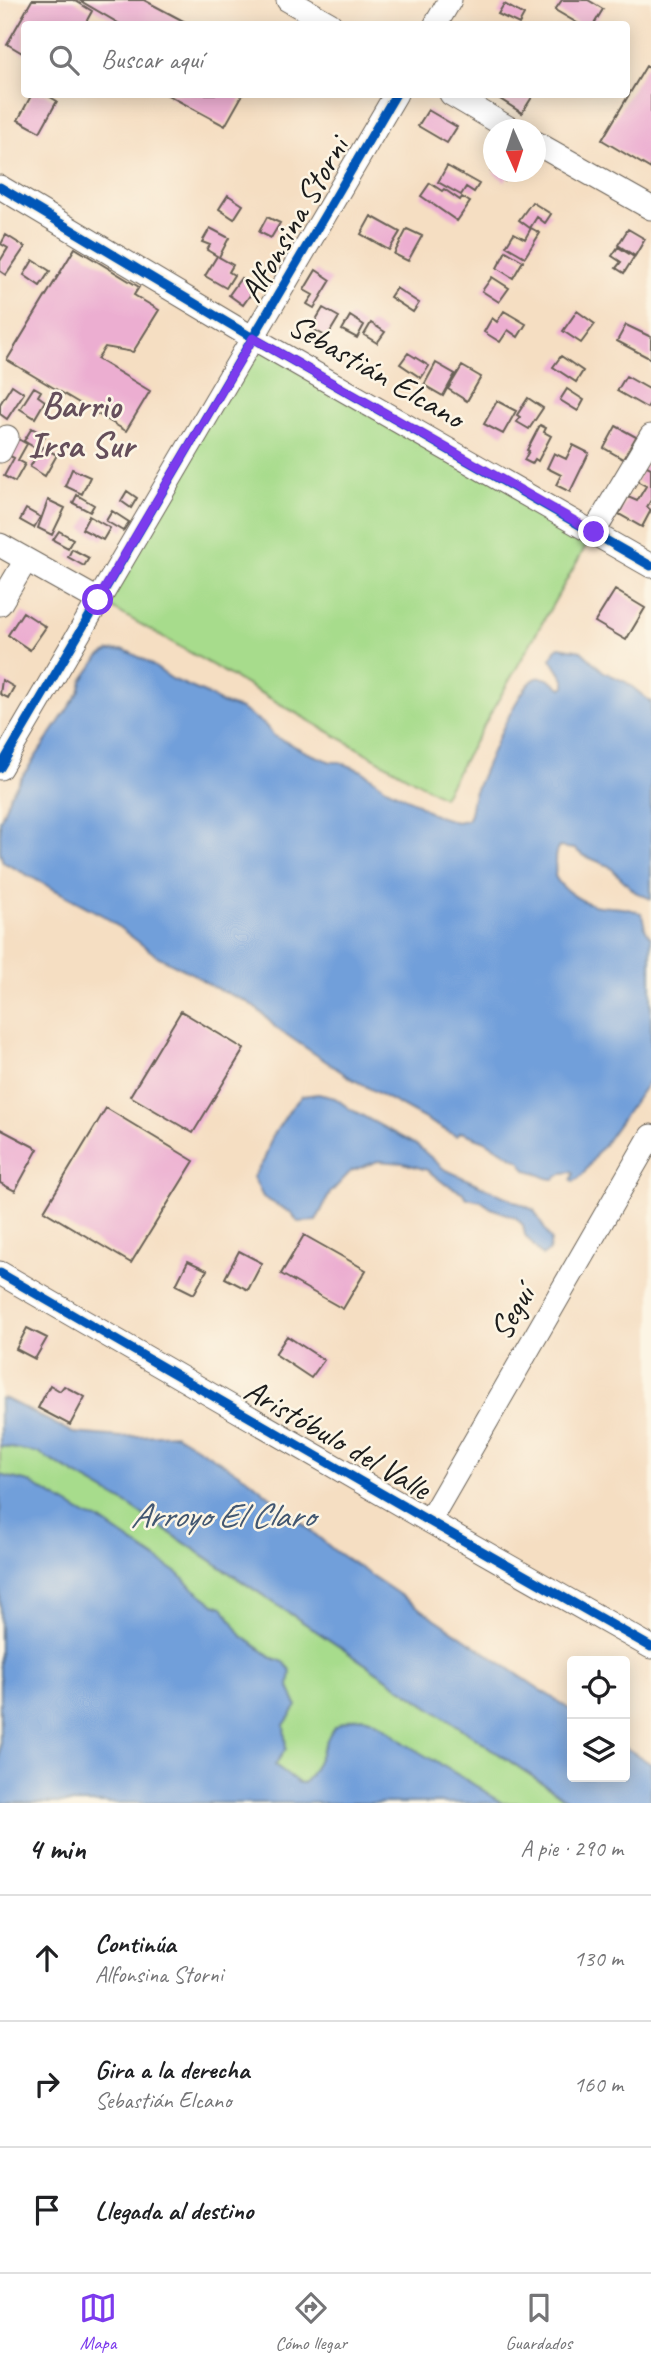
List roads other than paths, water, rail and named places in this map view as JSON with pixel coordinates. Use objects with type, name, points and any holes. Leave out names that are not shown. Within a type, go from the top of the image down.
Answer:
[{"type":"street","points":[[288,0],[325,21]]},
{"type":"street","points":[[438,21],[450,0]]},
{"type":"street","name":"Alfonsina Storni","points":[[0,768],[394,98]]},
{"type":"street","points":[[458,98],[493,119]]},
{"type":"street","points":[[546,149],[651,208]]},
{"type":"street","name":"Sebastián Elcano","points":[[0,187],[253,338],[651,566]]},
{"type":"street","points":[[594,532],[651,436]]},
{"type":"street","points":[[0,545],[98,600]]},
{"type":"street","points":[[0,604],[26,560]]},
{"type":"street","name":"Seguí","points":[[429,1521],[651,1136]]},
{"type":"street","name":"Aristóbulo del Valle","points":[[0,1273],[651,1647]]},
{"type":"water","points":[[559,647],[581,651],[604,672],[626,682],[651,702],[651,899],[635,892],[609,866],[574,849],[559,847],[556,854],[555,876],[566,890],[594,905],[624,908],[642,914],[645,928],[651,938],[651,1078],[586,1170],[573,1182],[572,1172],[563,1173],[554,1179],[526,1170],[520,1161],[483,1140],[461,1132],[456,1136],[352,1079],[275,1027],[246,1001],[213,987],[157,956],[104,916],[3,862],[0,851],[0,821],[10,795],[79,692],[82,681],[99,657],[109,651],[125,650],[172,679],[221,703],[241,709],[265,725],[274,736],[331,762],[340,762],[362,771],[432,814],[456,822],[469,817],[474,794],[493,750],[511,712],[529,684],[540,677],[562,688],[565,686],[565,681],[551,659]]},
{"type":"water","points":[[318,1094],[335,1098],[418,1146],[444,1169],[534,1210],[551,1240],[549,1251],[542,1256],[515,1217],[481,1201],[467,1198],[427,1170],[403,1163],[378,1161],[351,1171],[330,1193],[316,1221],[298,1222],[291,1213],[263,1197],[253,1177],[264,1160],[272,1137],[291,1108],[302,1096]]},
{"type":"water","name":"Arroyo El Claro","points":[[0,1398],[73,1433],[121,1437],[175,1434],[250,1480],[335,1551],[567,1708],[567,1782],[630,1782],[630,1750],[651,1764],[651,1803],[572,1803],[127,1504],[38,1453],[0,1446]]},
{"type":"water","points":[[0,1475],[29,1482],[89,1517],[98,1519],[179,1574],[214,1604],[223,1607],[242,1636],[273,1658],[284,1662],[291,1671],[289,1687],[297,1706],[284,1725],[286,1749],[275,1765],[299,1783],[304,1783],[309,1777],[334,1727],[361,1717],[375,1721],[406,1744],[502,1803],[0,1803]]},
{"type":"district","name":"Barrio Irsa Sur","points":[[81,425]]}]
